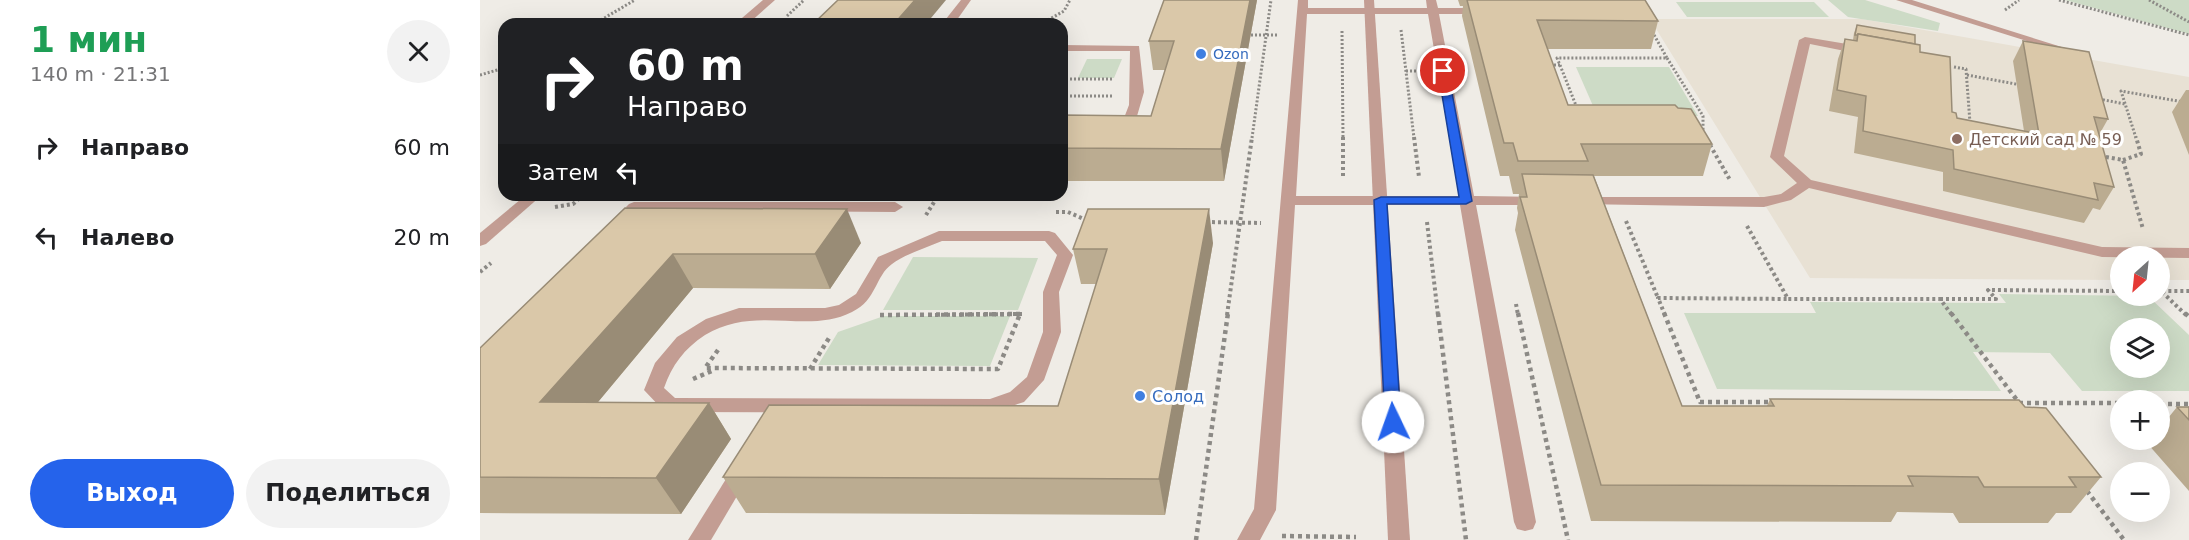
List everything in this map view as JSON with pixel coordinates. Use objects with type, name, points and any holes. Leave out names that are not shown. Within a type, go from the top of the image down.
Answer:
[{"type":"street","points":[[748,18],[770,0]]},
{"type":"street","points":[[952,18],[966,0]]},
{"type":"street","points":[[1901,0],[2076,53]]},
{"type":"street","points":[[1249,538],[1265,510],[1302,5],[1342,11],[1370,5],[1399,11],[1432,5],[1496,11]]},
{"type":"street","points":[[1370,5],[1399,540]]},
{"type":"street","points":[[1432,5],[1525,522]]},
{"type":"street","points":[[1874,52],[1805,40],[1777,157],[1806,183],[2110,252]]},
{"type":"street","points":[[1068,48],[1135,48],[1138,55],[1135,75],[1137,96],[1130,120],[1100,131]]},
{"type":"street","points":[[1573,201],[1764,201],[1786,197],[1806,183]]},
{"type":"street","points":[[1288,200],[1381,200],[1423,206],[1466,201],[1550,201]]},
{"type":"street","points":[[480,241],[528,201]]},
{"type":"street","points":[[621,220],[640,201],[816,201],[895,207]]},
{"type":"street","points":[[939,236],[1048,236],[1065,255],[1051,292],[1052,314],[1052,332],[1035,380],[1017,397],[990,406],[670,405],[654,390],[662,368],[683,341],[712,323],[739,314],[825,314],[845,309],[862,298],[884,261],[939,236]]},
{"type":"street","points":[[2170,253],[2189,253]]},
{"type":"street","points":[[771,424],[783,405]]},
{"type":"street","points":[[699,540],[753,453]]},
{"type":"path","points":[[604,18],[635,0]]},
{"type":"path","points":[[783,18],[804,0]]},
{"type":"path","points":[[1052,18],[1064,11],[1070,0]]},
{"type":"path","points":[[1196,540],[1271,0]]},
{"type":"path","points":[[2060,0],[2189,35]]},
{"type":"path","points":[[2149,0],[2189,21]]},
{"type":"path","points":[[1342,11],[1344,200]]},
{"type":"path","points":[[1399,11],[1466,540]]},
{"type":"path","points":[[1649,28],[1702,116],[1703,134],[1695,131]]},
{"type":"path","points":[[1243,35],[1300,35]]},
{"type":"path","points":[[1579,114],[1557,58],[1668,58]]},
{"type":"path","points":[[1549,65],[1560,66]]},
{"type":"path","points":[[1954,67],[1966,69],[1970,129]]},
{"type":"path","points":[[480,75],[498,70]]},
{"type":"path","points":[[1967,75],[2023,85]]},
{"type":"path","points":[[1068,79],[1115,79]]},
{"type":"path","points":[[2099,155],[2122,160],[2141,154],[2121,91],[2189,103]]},
{"type":"path","points":[[1068,96],[1137,96]]},
{"type":"path","points":[[2091,98],[2125,104]]},
{"type":"path","points":[[2122,160],[2148,246]]},
{"type":"path","points":[[1618,201],[1700,402],[1783,402]]},
{"type":"path","points":[[1733,202],[1788,299]]},
{"type":"path","points":[[1194,222],[1286,223]]},
{"type":"path","points":[[1658,298],[1996,299],[1988,290],[2110,291]]},
{"type":"path","points":[[2170,291],[2189,291]]},
{"type":"path","points":[[1940,299],[2026,412]]},
{"type":"path","points":[[2170,299],[2189,317]]},
{"type":"path","points":[[1515,302],[1568,540]]},
{"type":"path","points":[[884,314],[1052,314]]},
{"type":"path","points":[[724,342],[705,368],[998,369],[1020,314]]},
{"type":"path","points":[[2007,403],[2110,403]]},
{"type":"path","points":[[2170,404],[2189,404]]},
{"type":"path","points":[[2082,485],[2124,540]]},
{"type":"path","points":[[1249,538],[1356,537]]},
{"type":"shaded area","name":"Детский сад № 59","points":[[1650,19],[1862,19],[2189,77],[2189,280],[2170,280],[2170,246],[2110,246],[2110,280],[1810,278]]},
{"type":"green space","points":[[1828,0],[1865,0],[1940,23],[1938,31],[1848,17]]},
{"type":"green space","points":[[2065,0],[2189,0],[2189,34]]},
{"type":"green space","points":[[1676,2],[1814,2],[1829,17],[1687,17]]},
{"type":"green space","points":[[1087,59],[1122,59],[1114,78],[1078,78]]},
{"type":"green space","points":[[1576,67],[1669,67],[1698,116],[1597,115]]},
{"type":"green space","points":[[913,257],[1038,258],[1018,310],[883,310]]},
{"type":"green space","points":[[1999,294],[2110,295],[2110,306],[2159,306],[2189,335],[2189,391],[2082,391],[2050,353],[1973,352],[2001,391],[1717,389],[1684,313],[1816,313],[1810,302],[2006,303]]},
{"type":"green space","points":[[884,316],[1010,316],[990,366],[818,365],[838,332]]},
{"type":"building","points":[[838,0],[915,0],[899,18],[819,18]]},
{"type":"building","points":[[1164,0],[1250,0],[1221,149],[1068,148],[1068,115],[1151,116],[1174,41],[1149,41]]},
{"type":"building","points":[[1467,0],[1645,0],[1658,21],[1537,20],[1568,105],[1675,105],[1678,108],[1691,109],[1712,144],[1581,144],[1588,161],[1518,161],[1513,143],[1504,143]]},
{"type":"building","points":[[1857,25],[1915,35],[1915,44],[1855,35]]},
{"type":"building","points":[[1858,34],[1920,45],[1920,52],[1950,57],[1952,112],[1956,113],[1957,118],[2039,134],[2023,41],[2089,52],[2108,119],[2094,117],[2114,187],[2094,183],[2098,200],[1954,169],[1953,150],[1863,131],[1866,96],[1837,90],[1845,39],[1857,41]]},
{"type":"building","points":[[1522,174],[1593,175],[1682,406],[1774,406],[1770,399],[2019,400],[2025,407],[2046,408],[2101,477],[2069,477],[2076,487],[1984,487],[1978,477],[1908,476],[1913,486],[1601,485],[1520,197],[1527,197]]},
{"type":"building","points":[[625,208],[847,209],[815,254],[673,254],[540,402],[709,403],[656,478],[480,477],[480,348]]},
{"type":"building","points":[[1088,209],[1209,209],[1159,479],[723,477],[769,405],[1058,406],[1107,249],[1073,249]]},
{"type":"building","points":[[2177,407],[2189,407],[2189,420]]},
{"type":"place","name":"Ozon","points":[[1201,54]]},
{"type":"place","name":"Детский сад № 59","points":[[1957,139]]},
{"type":"place","name":"Солод","points":[[1140,396]]},
{"type":"route","points":[[1393,422],[1381,200],[1466,201],[1443,71]]}]
